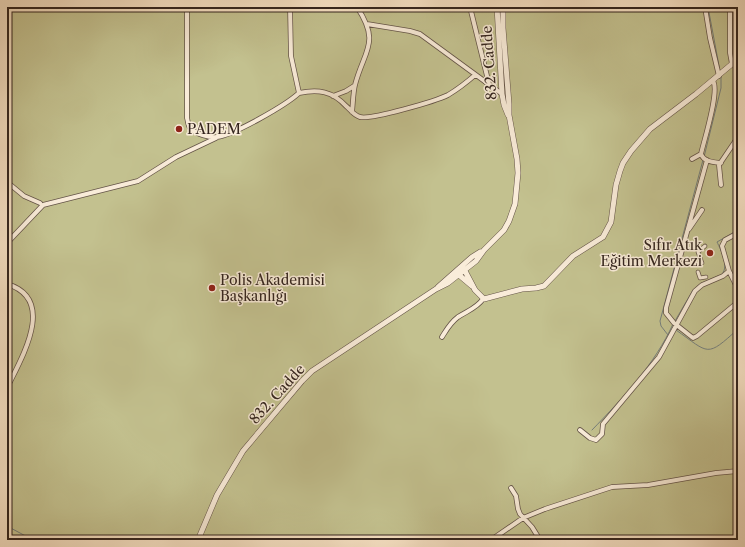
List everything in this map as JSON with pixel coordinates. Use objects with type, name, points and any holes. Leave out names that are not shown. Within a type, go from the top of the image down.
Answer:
[{"type":"street","points":[[187,7],[187,118],[189,127],[195,132],[216,138]]},
{"type":"street","points":[[290,7],[291,56],[299,93]]},
{"type":"street","points":[[352,113],[354,86],[368,49],[369,31],[367,24],[357,7]]},
{"type":"street","points":[[470,7],[489,85]]},
{"type":"street","name":"832. Cadde","points":[[497,7],[502,94],[504,106],[509,115]]},
{"type":"street","name":"832. Cadde","points":[[198,540],[217,495],[243,451],[302,381],[318,367],[436,289],[446,279],[476,261],[484,250],[507,226],[516,198],[518,166],[509,115],[503,7]]},
{"type":"street","points":[[705,7],[710,38],[719,76]]},
{"type":"street","points":[[730,7],[730,53],[732,64]]},
{"type":"street","points":[[367,24],[420,34],[502,94]]},
{"type":"street","points":[[461,271],[483,299],[487,300],[522,289],[544,286],[573,256],[603,237],[612,222],[616,185],[620,172],[631,151],[650,130],[713,81],[738,59]]},
{"type":"street","points":[[7,243],[43,205],[138,181],[176,157],[239,129],[266,115],[299,93],[320,91],[343,102],[352,113],[360,117],[371,117],[434,101],[454,91],[475,75]]},
{"type":"street","points":[[713,81],[715,85],[713,104],[704,158],[687,232],[666,308],[667,315],[674,326],[690,337],[695,338],[738,302]]},
{"type":"street","points":[[333,96],[354,86]]},
{"type":"street","points":[[721,185],[719,169],[721,163],[738,137]]},
{"type":"street","points":[[692,159],[704,158],[721,163]]},
{"type":"street","points":[[7,182],[24,196],[40,203]]},
{"type":"street","points":[[687,232],[702,210]]},
{"type":"street","points":[[738,233],[725,240],[722,244],[729,271],[738,289]]},
{"type":"street","points":[[702,263],[698,252],[705,246]]},
{"type":"street","points":[[580,430],[592,439],[596,440],[600,437],[603,424],[662,352],[674,326],[690,298],[698,288],[723,276],[729,271]]},
{"type":"street","points":[[698,272],[700,278],[706,277]]},
{"type":"street","points":[[7,284],[25,292],[32,303],[34,317],[24,351],[7,388]]},
{"type":"street","points":[[442,337],[448,326],[457,318],[480,304],[483,299]]},
{"type":"street","points":[[491,540],[523,518],[545,509],[612,487],[648,485],[716,473],[738,471]]},
{"type":"street","points":[[511,488],[516,496],[518,509],[523,518],[532,527],[540,540]]},
{"type":"shaded area","points":[[7,7],[738,7],[738,540],[7,540]]},
{"type":"waterway","points":[[708,7],[720,71]]},
{"type":"waterway","points":[[704,157],[721,88],[721,76]]},
{"type":"waterway","points":[[668,335],[661,326],[660,321],[703,160]]},
{"type":"waterway","points":[[721,275],[724,272],[725,264],[717,242],[738,230]]},
{"type":"waterway","points":[[675,321],[693,290],[700,284],[718,276]]},
{"type":"waterway","points":[[592,430],[627,393],[648,367],[666,339],[673,324]]},
{"type":"waterway","points":[[676,330],[702,348],[708,349],[720,345],[738,329]]},
{"type":"waterway","points":[[7,526],[33,540]]},
{"type":"place","name":"PADEM","points":[[179,129]]},
{"type":"place","name":"Sıfır Atık Eğitim Merkezi","points":[[710,253]]},
{"type":"place","name":"Polis Akademisi Başkanlığı","points":[[212,288]]}]
